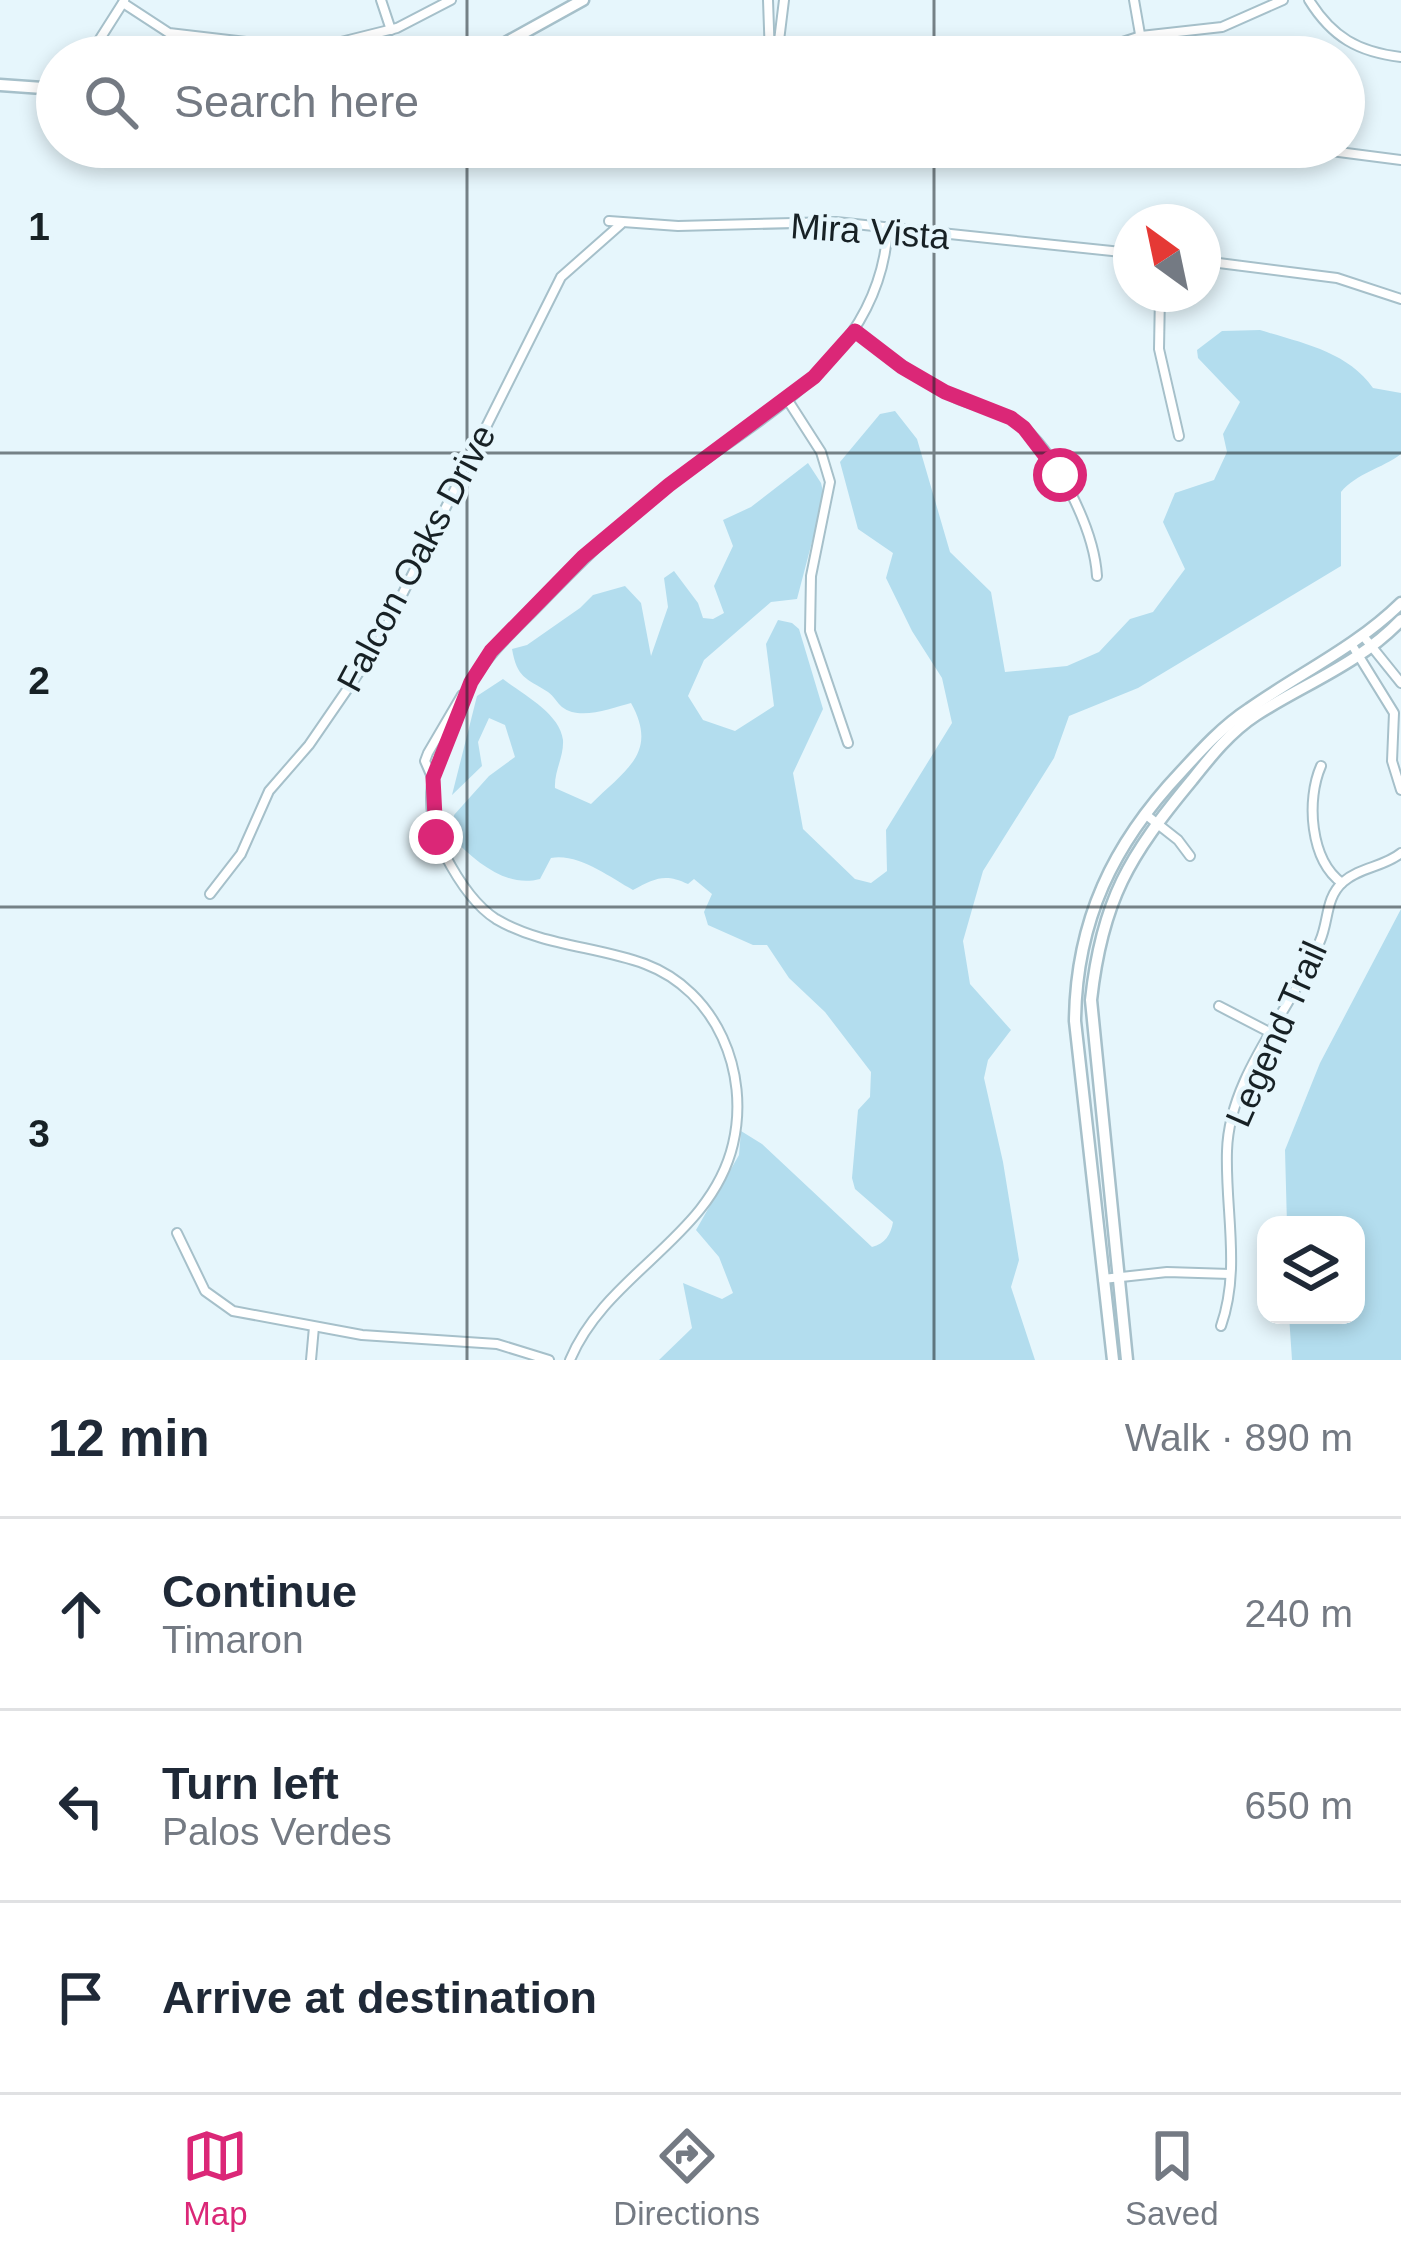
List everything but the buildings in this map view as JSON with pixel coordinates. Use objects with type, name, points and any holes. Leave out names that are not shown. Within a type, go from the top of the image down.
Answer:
[{"type":"street","points":[[381,0],[391,30]]},
{"type":"street","points":[[366,36],[391,30],[451,0]]},
{"type":"street","points":[[519,36],[583,0]]},
{"type":"street","points":[[768,0],[772,36]]},
{"type":"street","points":[[778,36],[784,0]]},
{"type":"street","points":[[1134,0],[1141,36],[1222,27],[1283,0]]},
{"type":"street","points":[[1309,0],[1322,22],[1340,36]]},
{"type":"street","points":[[102,36],[124,1],[169,33],[192,36]]},
{"type":"street","points":[[1365,49],[1401,57]]},
{"type":"street","points":[[0,85],[36,87]]},
{"type":"street","points":[[1365,155],[1401,160]]},
{"type":"street","name":"Mira Vista","points":[[609,221],[836,222],[1113,251]]},
{"type":"street","name":"Falcon Oaks Drive","points":[[210,894],[241,854],[268,791],[308,745],[375,649],[561,277],[621,224]]},
{"type":"street","points":[[570,1360],[607,1303],[717,1189],[739,1118],[738,1079],[720,1030],[675,981],[645,964],[523,932],[482,907],[439,844],[433,778],[471,682],[500,640],[583,557],[827,365],[855,331],[885,268],[888,227]]},
{"type":"street","points":[[1221,263],[1337,278],[1401,298]]},
{"type":"street","points":[[1160,312],[1159,350],[1179,436]]},
{"type":"street","points":[[855,331],[945,392],[1011,418],[1024,428],[1069,490],[1096,558],[1097,576]]},
{"type":"street","points":[[787,399],[821,452],[830,482],[811,576],[810,631],[848,743]]},
{"type":"street","points":[[1369,641],[1401,603]]},
{"type":"street","points":[[1127,1360],[1090,1000],[1097,945],[1111,901],[1132,857],[1222,742],[1252,717],[1401,620]]},
{"type":"street","points":[[1369,641],[1401,683]]},
{"type":"street","points":[[1355,651],[1390,704],[1398,734],[1393,752],[1401,790]]},
{"type":"street","points":[[1113,1360],[1079,1076],[1076,981],[1086,927],[1106,873],[1144,813],[1219,732],[1243,712],[1355,651]]},
{"type":"street","points":[[1393,752],[1401,770]]},
{"type":"street","points":[[1321,766],[1312,794],[1326,866],[1342,883],[1401,853]]},
{"type":"street","points":[[1144,813],[1190,856]]},
{"type":"street","name":"Legend Trail","points":[[1221,1326],[1230,1274],[1228,1138],[1242,1090],[1320,943],[1328,907],[1342,883]]},
{"type":"street","points":[[1219,1006],[1271,1034]]},
{"type":"street","points":[[177,1233],[191,1269],[216,1303],[244,1314],[314,1328],[497,1344],[549,1360]]},
{"type":"street","points":[[1103,1279],[1167,1272],[1230,1274]]},
{"type":"street","points":[[310,1360],[314,1328]]},
{"type":"shaded area","points":[[1260,330],[1322,350],[1350,365],[1373,388],[1401,393],[1401,454],[1341,492],[1341,566],[1138,688],[1069,716],[1054,758],[983,871],[963,941],[970,984],[1011,1030],[988,1060],[984,1078],[1019,1260],[1011,1287],[1035,1360],[659,1360],[692,1328],[683,1283],[722,1299],[733,1293],[719,1257],[696,1230],[739,1155],[741,1131],[762,1144],[872,1247],[887,1238],[893,1222],[855,1189],[852,1178],[858,1110],[870,1097],[871,1072],[825,1012],[789,978],[767,945],[753,945],[708,925],[704,912],[712,894],[694,879],[688,884],[660,878],[633,890],[594,867],[562,857],[551,858],[540,879],[515,880],[482,864],[454,840],[454,815],[489,776],[515,757],[505,725],[489,718],[478,742],[482,766],[452,795],[477,696],[503,679],[548,713],[563,740],[555,788],[591,804],[626,770],[640,748],[639,720],[631,703],[596,712],[569,711],[524,676],[512,649],[527,645],[593,595],[625,586],[641,603],[651,656],[668,607],[664,578],[674,571],[698,603],[703,618],[724,613],[714,586],[733,546],[723,520],[751,507],[808,463],[824,496],[797,599],[771,602],[704,660],[688,696],[703,720],[735,731],[774,706],[766,644],[778,620],[799,629],[823,709],[793,773],[803,829],[855,879],[871,883],[887,871],[886,830],[952,723],[942,678],[886,578],[893,553],[858,529],[840,462],[880,414],[895,411],[917,439],[950,552],[991,592],[1005,672],[1067,666],[1099,652],[1130,619],[1153,612],[1185,569],[1163,522],[1175,493],[1214,480],[1227,452],[1223,434],[1240,402],[1198,358],[1197,350],[1222,331]]},
{"type":"shaded area","points":[[1401,909],[1401,1360],[1292,1360],[1290,1324],[1365,1324],[1365,1216],[1287,1216],[1285,1150],[1320,1063]]},
{"type":"route","points":[[436,837],[433,778],[471,682],[500,640],[583,557],[669,485],[814,377],[855,331],[945,392],[1011,418],[1060,475]]}]
